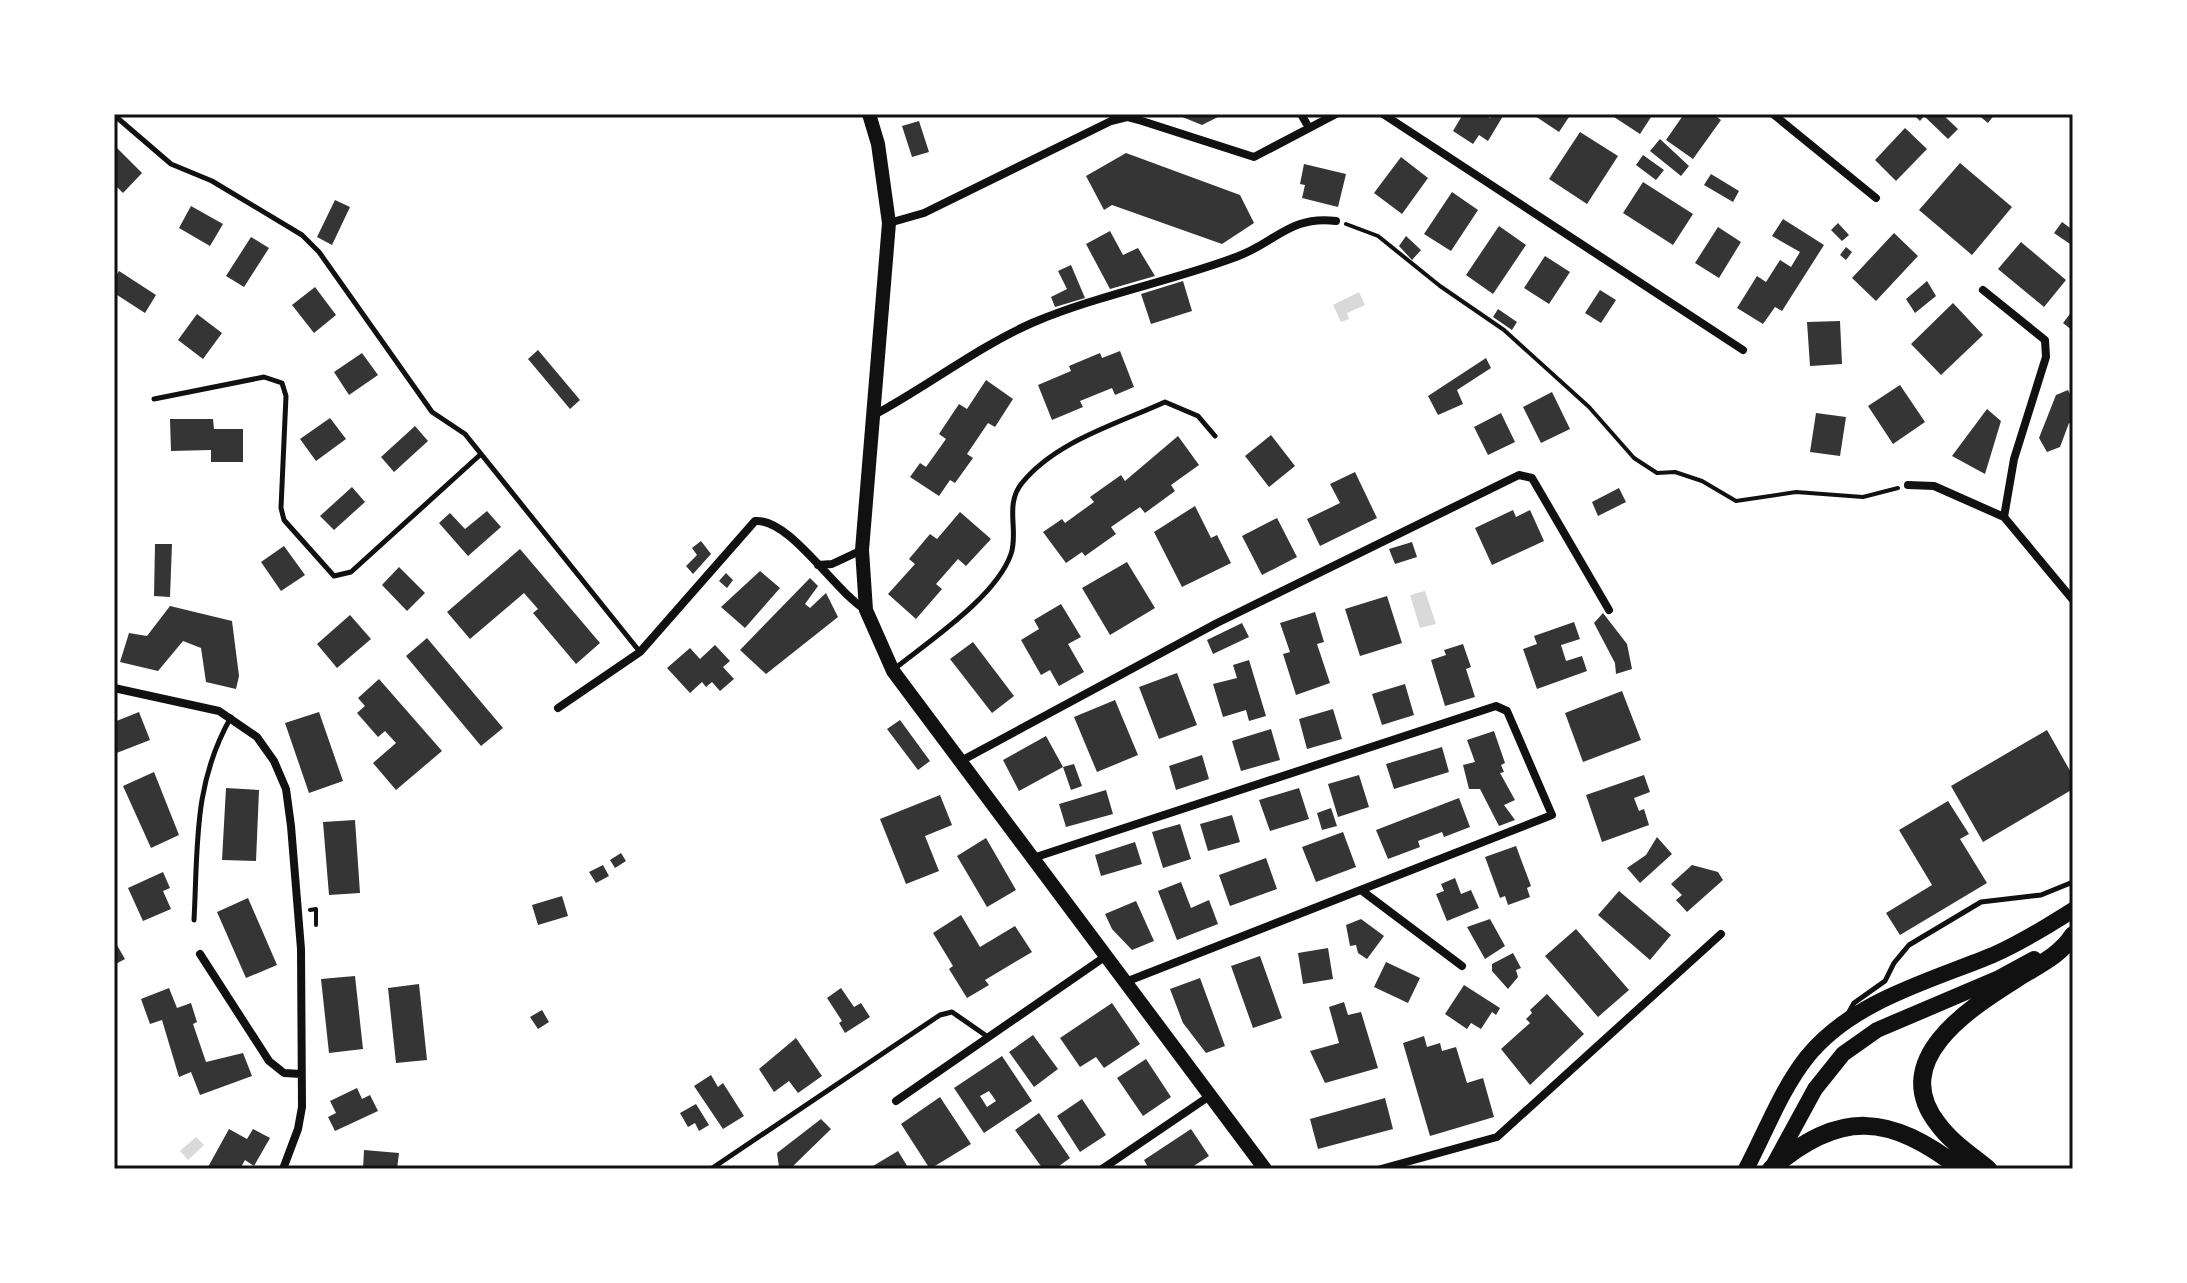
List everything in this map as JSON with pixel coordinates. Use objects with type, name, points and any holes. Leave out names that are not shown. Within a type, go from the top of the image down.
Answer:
[{"type":"highway","points":[[1988,1169],[1937,1123],[1923,1093],[1923,1065],[1951,1026],[1994,993],[2064,949],[2073,934]]},
{"type":"highway","points":[[1771,1169],[1822,1132],[1867,1125],[1897,1129],[1961,1169]]},
{"type":"main road","points":[[869,114],[878,144],[889,223],[862,550],[866,610],[881,651],[959,763],[1128,981],[1260,1166]]},
{"type":"main road","points":[[1746,1169],[1789,1084],[1808,1056],[1841,1025],[1891,997],[1998,953],[2073,910]]},
{"type":"main road","points":[[1771,1169],[1815,1089],[1852,1047],[1900,1019],[1999,978],[2073,934]]},
{"type":"street","points":[[1301,114],[1309,128]]},
{"type":"street","points":[[889,223],[924,213],[1111,121],[1127,117],[1254,157],[1336,114]]},
{"type":"street","points":[[1383,114],[1743,350]]},
{"type":"street","points":[[1773,114],[1876,198]]},
{"type":"street","points":[[874,415],[957,363],[1040,320],[1238,257],[1298,222],[1312,219],[1336,221]]},
{"type":"street","points":[[1983,290],[2045,340],[2046,349],[2014,459],[2004,517]]},
{"type":"street","points":[[959,763],[1217,623],[1519,475],[1532,478],[1609,610]]},
{"type":"street","points":[[1908,485],[1934,486],[2004,517],[2073,600]]},
{"type":"street","points":[[558,708],[640,652],[746,527],[755,521],[766,520],[776,525],[849,600],[866,610]]},
{"type":"street","points":[[818,565],[832,564],[862,550]]},
{"type":"street","points":[[114,688],[135,690],[231,716],[257,737],[274,761],[290,807],[301,949],[298,1129],[283,1169]]},
{"type":"street","points":[[1033,858],[1496,706],[1507,711],[1552,815],[1128,981]]},
{"type":"street","points":[[1361,890],[1462,966]]},
{"type":"street","points":[[1381,1169],[1497,1137],[1721,934]]},
{"type":"street","points":[[200,954],[226,999],[269,1061],[284,1073],[301,1074]]},
{"type":"street","points":[[896,1101],[1106,956]]},
{"type":"street","points":[[1102,1169],[1212,1095]]},
{"type":"lane","points":[[114,115],[171,164],[212,181],[302,235],[319,252],[432,412],[465,434],[640,652]]},
{"type":"lane","points":[[154,399],[264,377],[282,383],[286,396],[281,508],[284,520],[334,576],[351,572],[481,454]]},
{"type":"lane","points":[[893,671],[992,586],[1012,552],[1012,502],[1019,486],[1055,452],[1165,402],[1198,416],[1215,436]]},
{"type":"lane","points":[[194,920],[202,786],[216,743],[231,716]]},
{"type":"lane","points":[[1841,1025],[1854,1003],[1885,981],[1894,963],[1909,945],[1981,902],[2041,895],[2073,882]]},
{"type":"lane","points":[[711,1169],[940,1015],[952,1012],[988,1037]]},
{"type":"path","points":[[1336,221],[1378,236],[1440,286],[1504,330],[1589,407],[1634,458],[1657,473],[1675,472],[1702,481],[1736,501],[1796,492],[1863,497],[1908,485]]},
{"type":"path","points":[[310,910],[316,909],[316,925]]},
{"type":"shaded area","points":[[1359,292],[1365,305],[1347,313],[1349,319],[1341,322],[1333,305]]},
{"type":"shaded area","points":[[1425,591],[1436,624],[1420,628],[1410,595]]},
{"type":"shaded area","points":[[196,1137],[204,1145],[188,1160],[180,1151]]},
{"type":"building","points":[[1175,114],[1216,114],[1218,117],[1202,125]]},
{"type":"building","points":[[1463,114],[1484,114],[1490,118],[1493,114],[1503,116],[1488,141],[1479,135],[1473,144],[1453,131]]},
{"type":"building","points":[[1532,114],[1571,114],[1559,132]]},
{"type":"building","points":[[1616,114],[1653,114],[1640,134],[1614,117]]},
{"type":"building","points":[[1684,114],[1713,114],[1721,120],[1693,159],[1666,140]]},
{"type":"building","points":[[1913,114],[1942,114],[1958,129],[1948,139],[1924,116],[1920,121]]},
{"type":"building","points":[[1977,114],[1995,114],[1988,123]]},
{"type":"building","points":[[919,121],[929,152],[912,157],[902,126]]},
{"type":"building","points":[[1905,128],[1927,149],[1896,181],[1875,160]]},
{"type":"building","points":[[1580,132],[1618,156],[1587,204],[1549,179]]},
{"type":"building","points":[[1660,139],[1689,166],[1681,176],[1650,151]]},
{"type":"building","points":[[117,148],[142,173],[123,193],[114,184]]},
{"type":"building","points":[[1126,153],[1240,195],[1254,223],[1222,244],[1112,205],[1104,210],[1086,176]]},
{"type":"building","points":[[1643,155],[1664,170],[1656,180],[1636,165]]},
{"type":"building","points":[[1401,157],[1428,178],[1402,214],[1374,193]]},
{"type":"building","points":[[1960,163],[2012,207],[1972,255],[1919,210]]},
{"type":"building","points":[[1304,164],[1346,174],[1338,207],[1302,198],[1305,185],[1300,184]]},
{"type":"building","points":[[1711,174],[1739,191],[1733,202],[1704,185]]},
{"type":"building","points":[[1643,182],[1693,214],[1673,245],[1623,213]]},
{"type":"building","points":[[1452,192],[1478,210],[1451,251],[1424,234]]},
{"type":"building","points":[[335,200],[350,207],[332,245],[317,237]]},
{"type":"building","points":[[191,206],[223,224],[210,246],[179,228]]},
{"type":"building","points":[[1783,219],[1824,245],[1782,311],[1775,307],[1763,324],[1737,308],[1757,276],[1766,282],[1780,260],[1791,267],[1800,252],[1772,236]]},
{"type":"building","points":[[2062,222],[2073,230],[2073,246],[2054,233]]},
{"type":"building","points":[[1838,223],[1849,235],[1842,241],[1831,230]]},
{"type":"building","points":[[1499,226],[1526,245],[1493,294],[1466,275]]},
{"type":"building","points":[[1718,227],[1741,242],[1719,278],[1695,263]]},
{"type":"building","points":[[1110,231],[1123,255],[1138,248],[1155,276],[1110,289],[1086,244]]},
{"type":"building","points":[[1894,233],[1918,256],[1876,301],[1852,278]]},
{"type":"building","points":[[1406,236],[1421,250],[1412,260],[1399,246]]},
{"type":"building","points":[[251,237],[269,248],[244,287],[226,276]]},
{"type":"building","points":[[2021,242],[2066,280],[2044,307],[1998,269]]},
{"type":"building","points":[[1846,247],[1852,252],[1846,260],[1840,255]]},
{"type":"building","points":[[1545,256],[1570,272],[1549,304],[1524,288]]},
{"type":"building","points":[[1071,265],[1085,298],[1055,307],[1051,297],[1067,289],[1058,271]]},
{"type":"building","points":[[119,271],[156,295],[145,313],[114,293],[114,279]]},
{"type":"building","points":[[1183,281],[1192,311],[1151,324],[1141,294]]},
{"type":"building","points":[[1927,281],[1936,296],[1915,313],[1906,299]]},
{"type":"building","points":[[315,287],[336,315],[314,333],[292,305]]},
{"type":"building","points":[[1600,290],[1616,300],[1601,323],[1585,313]]},
{"type":"building","points":[[1953,303],[1983,335],[1941,375],[1911,344]]},
{"type":"building","points":[[1498,309],[1517,322],[1512,330],[1493,317]]},
{"type":"building","points":[[2073,310],[2073,331],[2063,323]]},
{"type":"building","points":[[197,314],[222,333],[203,359],[178,340]]},
{"type":"building","points":[[1840,321],[1842,364],[1810,366],[1807,322]]},
{"type":"building","points":[[538,350],[580,400],[570,409],[528,359]]},
{"type":"building","points":[[1120,351],[1134,387],[1115,395],[1112,388],[1080,401],[1083,407],[1052,420],[1038,385],[1071,371],[1069,366],[1100,353],[1102,358]]},
{"type":"building","points":[[362,353],[378,375],[349,395],[334,372]]},
{"type":"building","points":[[1486,358],[1491,368],[1457,390],[1463,404],[1438,415],[1428,396]]},
{"type":"building","points":[[986,380],[1013,399],[995,427],[988,423],[967,454],[973,458],[955,483],[950,480],[939,496],[910,477],[920,463],[926,467],[946,439],[939,434],[959,404],[967,409]]},
{"type":"building","points":[[1900,385],[1925,422],[1893,444],[1868,406]]},
{"type":"building","points":[[2068,390],[2073,400],[2073,424],[2069,423],[2060,447],[2047,452],[2039,438],[2056,395]]},
{"type":"building","points":[[1552,392],[1570,429],[1541,443],[1523,407]]},
{"type":"building","points":[[1987,409],[2001,421],[1985,474],[1952,456]]},
{"type":"building","points":[[1501,413],[1515,442],[1488,455],[1474,427]]},
{"type":"building","points":[[1816,413],[1846,417],[1840,456],[1810,452]]},
{"type":"building","points":[[330,418],[346,439],[316,461],[300,439]]},
{"type":"building","points":[[170,419],[213,419],[214,429],[243,429],[243,462],[211,462],[211,450],[171,451]]},
{"type":"building","points":[[415,426],[428,441],[394,472],[381,457]]},
{"type":"building","points":[[1271,435],[1295,466],[1269,487],[1245,456]]},
{"type":"building","points":[[1178,436],[1199,465],[1171,485],[1175,491],[1145,513],[1140,507],[1111,527],[1116,534],[1085,556],[1082,552],[1066,563],[1043,532],[1062,519],[1065,523],[1094,502],[1090,497],[1121,475],[1125,481]]},
{"type":"building","points":[[1355,472],[1377,518],[1320,546],[1307,519],[1340,503],[1330,484]]},
{"type":"building","points":[[352,487],[365,502],[334,530],[320,516]]},
{"type":"building","points":[[1619,488],[1626,502],[1598,516],[1592,502]]},
{"type":"building","points":[[1195,506],[1211,538],[1217,535],[1231,563],[1182,587],[1154,532]]},
{"type":"building","points":[[1513,510],[1516,517],[1530,510],[1544,541],[1492,565],[1475,528]]},
{"type":"building","points":[[487,511],[501,527],[468,556],[439,523],[450,513],[465,529]]},
{"type":"building","points":[[960,512],[991,539],[966,566],[958,559],[936,584],[942,589],[916,619],[888,594],[915,564],[909,559],[930,534],[937,539]]},
{"type":"building","points":[[1277,518],[1297,557],[1262,575],[1242,536]]},
{"type":"building","points":[[701,541],[711,554],[693,574],[686,566],[697,555],[692,548]]},
{"type":"building","points":[[1412,542],[1417,557],[1395,564],[1389,549]]},
{"type":"building","points":[[155,544],[172,544],[170,597],[154,596]]},
{"type":"building","points":[[284,546],[305,575],[281,591],[261,562]]},
{"type":"building","points":[[520,549],[600,643],[576,664],[533,613],[538,609],[524,593],[470,639],[447,612]]},
{"type":"building","points":[[1127,562],[1155,608],[1110,635],[1082,588]]},
{"type":"building","points":[[399,567],[425,593],[407,611],[382,585]]},
{"type":"building","points":[[760,571],[780,588],[745,628],[721,607]]},
{"type":"building","points":[[726,573],[733,580],[727,588],[719,581]]},
{"type":"building","points":[[810,578],[818,586],[805,604],[810,608],[826,593],[838,617],[766,674],[740,650]]},
{"type":"building","points":[[1387,596],[1402,643],[1360,656],[1345,609]]},
{"type":"building","points":[[1061,604],[1081,637],[1068,644],[1084,672],[1059,686],[1050,670],[1041,675],[1021,640],[1039,629],[1034,620]]},
{"type":"building","points":[[170,606],[232,621],[239,676],[236,689],[206,682],[201,648],[183,641],[158,671],[120,662],[129,633],[147,636]]},
{"type":"building","points":[[1315,612],[1324,642],[1317,644],[1330,683],[1296,695],[1283,654],[1290,652],[1280,623]]},
{"type":"building","points":[[1603,613],[1627,644],[1632,669],[1616,674],[1615,663],[1594,623]]},
{"type":"building","points":[[350,615],[371,639],[337,668],[317,644]]},
{"type":"building","points":[[1574,622],[1580,639],[1561,645],[1566,661],[1582,656],[1587,671],[1537,689],[1523,649],[1537,644],[1534,636]]},
{"type":"building","points":[[1242,623],[1249,637],[1213,654],[1207,640]]},
{"type":"building","points":[[427,638],[503,728],[481,746],[406,656]]},
{"type":"building","points":[[973,642],[1014,696],[992,713],[950,659]]},
{"type":"building","points":[[1463,644],[1471,667],[1466,669],[1475,697],[1445,706],[1431,660],[1446,655],[1444,650]]},
{"type":"building","points":[[715,645],[730,661],[723,667],[734,679],[720,691],[712,682],[706,687],[702,682],[690,693],[667,668],[690,648],[700,659]]},
{"type":"building","points":[[1249,660],[1266,716],[1249,721],[1246,710],[1223,717],[1213,684],[1237,678],[1233,665]]},
{"type":"building","points":[[1177,673],[1197,725],[1159,739],[1139,687]]},
{"type":"building","points":[[379,679],[442,751],[396,790],[373,763],[396,743],[385,731],[378,737],[357,713],[365,706],[358,698]]},
{"type":"building","points":[[1405,684],[1414,715],[1382,725],[1372,694]]},
{"type":"building","points":[[1622,691],[1641,740],[1583,762],[1565,713]]},
{"type":"building","points":[[1115,700],[1138,755],[1097,772],[1074,717]]},
{"type":"building","points":[[1333,709],[1342,739],[1307,749],[1299,719]]},
{"type":"building","points":[[139,712],[150,740],[114,754],[114,722]]},
{"type":"building","points":[[319,712],[343,781],[309,793],[285,723]]},
{"type":"building","points":[[900,720],[930,761],[918,770],[887,729]]},
{"type":"building","points":[[1271,729],[1280,760],[1241,771],[1232,741]]},
{"type":"building","points":[[2047,730],[2073,776],[2073,789],[1983,842],[1951,786]]},
{"type":"building","points":[[1494,731],[1505,763],[1501,765],[1504,772],[1500,773],[1515,800],[1504,805],[1515,820],[1499,826],[1480,789],[1469,789],[1463,765],[1475,762],[1467,740]]},
{"type":"building","points":[[1046,736],[1063,767],[1019,791],[1003,760]]},
{"type":"building","points":[[1442,747],[1449,772],[1394,789],[1386,764]]},
{"type":"building","points":[[1202,755],[1209,779],[1176,790],[1169,766]]},
{"type":"building","points":[[1074,764],[1082,786],[1071,790],[1063,767]]},
{"type":"building","points":[[154,772],[179,835],[151,848],[123,786]]},
{"type":"building","points":[[1359,775],[1369,807],[1338,817],[1328,784]]},
{"type":"building","points":[[1644,775],[1650,792],[1634,798],[1639,811],[1644,809],[1649,825],[1602,842],[1586,795]]},
{"type":"building","points":[[226,788],[259,790],[256,861],[222,860]]},
{"type":"building","points":[[1299,788],[1309,819],[1270,831],[1259,800]]},
{"type":"building","points":[[1106,790],[1113,814],[1066,827],[1059,804]]},
{"type":"building","points":[[940,795],[952,825],[925,836],[939,871],[906,884],[880,819]]},
{"type":"building","points":[[1459,798],[1470,827],[1444,837],[1442,832],[1418,841],[1420,847],[1388,859],[1376,830]]},
{"type":"building","points":[[1948,801],[1969,834],[1960,839],[1987,883],[1900,935],[1886,913],[1932,885],[1899,830]]},
{"type":"building","points":[[1331,808],[1337,826],[1322,830],[1317,813]]},
{"type":"building","points":[[1232,815],[1240,842],[1208,851],[1200,824]]},
{"type":"building","points":[[355,820],[360,893],[329,895],[323,822]]},
{"type":"building","points":[[1180,824],[1191,859],[1163,868],[1152,832]]},
{"type":"building","points":[[1343,832],[1356,867],[1316,882],[1302,847]]},
{"type":"building","points":[[1657,837],[1672,854],[1640,883],[1627,868],[1646,855]]},
{"type":"building","points":[[986,838],[1016,890],[987,907],[957,856]]},
{"type":"building","points":[[1135,842],[1142,864],[1101,876],[1095,855]]},
{"type":"building","points":[[1516,846],[1531,886],[1527,888],[1530,897],[1508,905],[1505,896],[1500,898],[1485,857]]},
{"type":"building","points":[[621,853],[626,861],[615,868],[610,860]]},
{"type":"building","points":[[1266,858],[1277,889],[1230,906],[1219,875]]},
{"type":"building","points":[[603,865],[609,876],[596,883],[589,872]]},
{"type":"building","points":[[1692,865],[1718,872],[1723,880],[1687,912],[1676,900],[1682,895],[1671,884]]},
{"type":"building","points":[[163,872],[170,888],[163,891],[171,909],[143,921],[128,888]]},
{"type":"building","points":[[1455,878],[1461,894],[1471,890],[1479,908],[1447,921],[1436,894],[1444,891],[1441,884]]},
{"type":"building","points":[[1181,882],[1191,908],[1209,900],[1218,924],[1177,940],[1158,891]]},
{"type":"building","points":[[1619,891],[1671,935],[1650,960],[1598,915]]},
{"type":"building","points":[[562,896],[568,916],[538,925],[532,905]]},
{"type":"building","points":[[248,898],[277,965],[246,978],[217,912]]},
{"type":"building","points":[[1136,901],[1154,941],[1132,950],[1112,929],[1105,914]]},
{"type":"building","points":[[961,915],[980,947],[1015,926],[1032,952],[985,980],[989,985],[967,998],[949,969],[953,966],[933,933]]},
{"type":"building","points":[[1361,919],[1384,936],[1367,959],[1358,953],[1356,945],[1350,946],[1346,925]]},
{"type":"building","points":[[1490,919],[1505,946],[1485,959],[1467,927]]},
{"type":"building","points":[[1576,929],[1629,990],[1598,1017],[1545,956]]},
{"type":"building","points":[[114,940],[125,959],[114,965]]},
{"type":"building","points":[[1328,948],[1333,979],[1303,984],[1298,953]]},
{"type":"building","points":[[1513,953],[1521,968],[1516,970],[1518,977],[1508,989],[1492,971],[1492,964]]},
{"type":"building","points":[[1260,956],[1282,1018],[1253,1028],[1231,966]]},
{"type":"building","points":[[1386,962],[1420,978],[1408,1003],[1374,987]]},
{"type":"building","points":[[355,976],[363,1049],[329,1053],[321,979]]},
{"type":"building","points":[[1200,978],[1225,1046],[1206,1053],[1183,1023],[1170,989]]},
{"type":"building","points":[[419,984],[427,1060],[396,1063],[388,988]]},
{"type":"building","points":[[1464,985],[1500,1008],[1496,1015],[1492,1012],[1481,1029],[1471,1023],[1467,1029],[1445,1014]]},
{"type":"building","points":[[169,988],[177,1008],[191,1003],[197,1022],[193,1024],[206,1062],[243,1053],[252,1076],[200,1095],[191,1072],[179,1077],[162,1020],[150,1024],[141,999]]},
{"type":"building","points":[[841,988],[854,1007],[861,1003],[870,1017],[845,1033],[839,1023],[842,1021],[827,998]]},
{"type":"building","points":[[1547,994],[1584,1034],[1530,1085],[1501,1049],[1530,1023],[1526,1019],[1532,1013],[1530,1010]]},
{"type":"building","points":[[1344,1002],[1348,1015],[1361,1012],[1378,1068],[1325,1083],[1310,1051],[1339,1043],[1329,1007]]},
{"type":"building","points":[[1112,1003],[1140,1044],[1104,1068],[1096,1057],[1080,1067],[1060,1038]]},
{"type":"building","points":[[542,1010],[549,1022],[538,1029],[530,1017]]},
{"type":"building","points":[[1033,1035],[1058,1069],[1034,1087],[1009,1052]]},
{"type":"building","points":[[1424,1036],[1427,1047],[1440,1043],[1442,1051],[1456,1047],[1467,1083],[1483,1078],[1494,1117],[1430,1136],[1403,1043]]},
{"type":"building","points":[[796,1038],[822,1076],[798,1093],[789,1081],[774,1092],[759,1069]]},
{"type":"building","points":[[1002,1056],[1032,1101],[984,1133],[954,1088]],"holes":[[[989,1091],[996,1101],[987,1107],[980,1096]]]},
{"type":"building","points":[[1146,1059],[1171,1097],[1143,1116],[1117,1078]]},
{"type":"building","points":[[711,1075],[718,1087],[723,1083],[744,1116],[723,1129],[694,1086]]},
{"type":"building","points":[[357,1088],[362,1099],[370,1095],[378,1111],[335,1131],[328,1117],[336,1113],[330,1101]]},
{"type":"building","points":[[940,1097],[971,1144],[930,1169],[901,1124]]},
{"type":"building","points":[[1385,1098],[1393,1129],[1318,1149],[1310,1119]]},
{"type":"building","points":[[1082,1099],[1106,1135],[1080,1152],[1057,1116]]},
{"type":"building","points":[[696,1104],[709,1125],[699,1131],[695,1123],[688,1127],[680,1113]]},
{"type":"building","points":[[1039,1113],[1070,1158],[1055,1169],[1043,1169],[1015,1130]]},
{"type":"building","points":[[821,1119],[831,1129],[790,1169],[779,1167],[777,1153]]},
{"type":"building","points":[[229,1129],[247,1139],[253,1129],[270,1138],[254,1166],[245,1160],[240,1169],[208,1167]]},
{"type":"building","points":[[1191,1129],[1209,1156],[1189,1169],[1149,1169],[1144,1160]]},
{"type":"building","points":[[364,1150],[399,1153],[397,1169],[363,1169]]},
{"type":"building","points":[[898,1151],[909,1169],[868,1169]]}]
